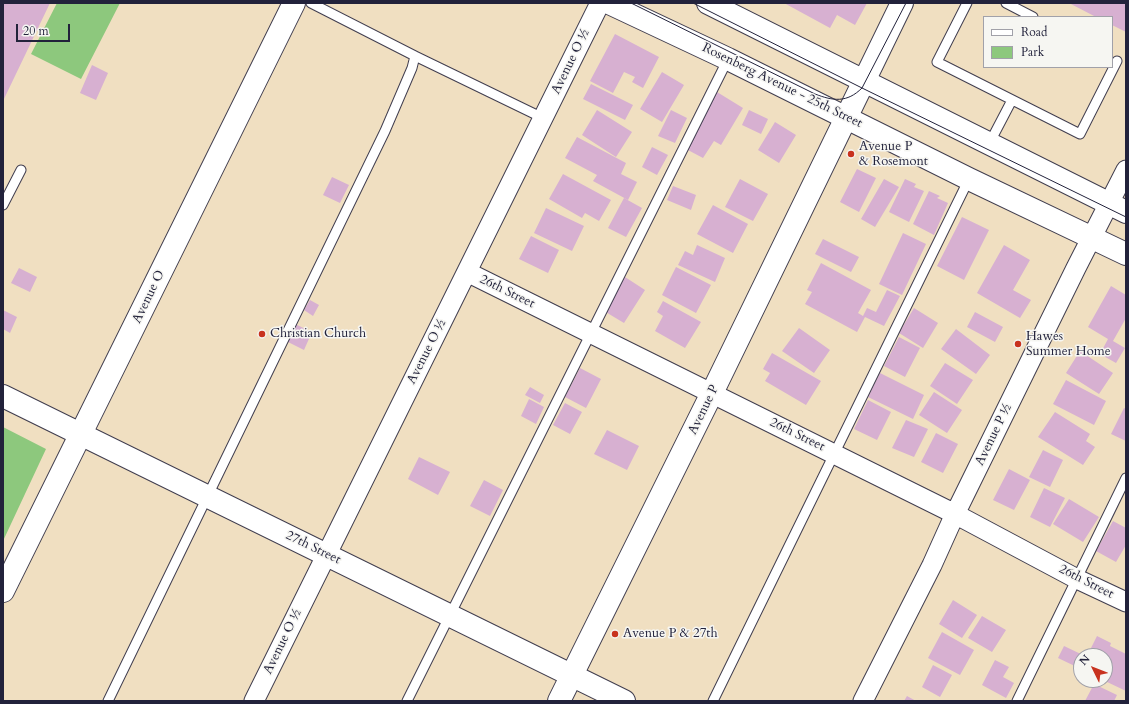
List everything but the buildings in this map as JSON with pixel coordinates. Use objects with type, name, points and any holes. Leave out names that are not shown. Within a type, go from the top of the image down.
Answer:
[{"type":"main road","name":"Avenue O","points":[[3,591],[294,3]]},
{"type":"main road","name":"Rosenberg Avenue - 25th Street","points":[[609,3],[728,58],[845,118],[1126,254]]},
{"type":"main road","points":[[708,3],[1117,208]]},
{"type":"main road","name":"Avenue P","points":[[559,701],[712,393],[902,3]]},
{"type":"main road","name":"27th Street","points":[[3,396],[624,701]]},
{"type":"street","name":"Avenue O ½","points":[[254,701],[600,3]]},
{"type":"street","name":"Avenue P ½","points":[[863,701],[932,565],[955,514],[1091,237],[1117,208],[1126,170]]},
{"type":"street","name":"26th Street","points":[[467,272],[955,514],[1077,579],[1126,602]]},
{"type":"lane","points":[[311,3],[415,56],[543,118]]},
{"type":"lane","points":[[967,3],[937,62],[1080,134],[1118,62]]},
{"type":"lane","points":[[1006,3],[1031,16]]},
{"type":"lane","points":[[108,701],[385,131],[412,68],[415,56]]},
{"type":"lane","points":[[407,701],[728,58]]},
{"type":"lane","points":[[989,144],[1012,100]]},
{"type":"lane","points":[[3,205],[21,170]]},
{"type":"lane","points":[[713,701],[969,179]]},
{"type":"lane","points":[[1016,701],[1126,478]]},
{"type":"green space","points":[[57,3],[120,3],[81,79],[31,54]]},
{"type":"green space","points":[[3,427],[46,449],[3,541]]},
{"type":"tram line","points":[[631,3],[815,94],[834,99],[851,96],[862,88],[906,3]]},
{"type":"tram line","points":[[693,3],[862,88],[1126,217]]},
{"type":"place","name":"Avenue P & Rosemont","points":[[851,154]]},
{"type":"place","name":"Christian Church","points":[[262,334]]},
{"type":"place","name":"Hawes Summer Home","points":[[1018,344]]},
{"type":"place","name":"Avenue P & 27th","points":[[615,634]]}]
